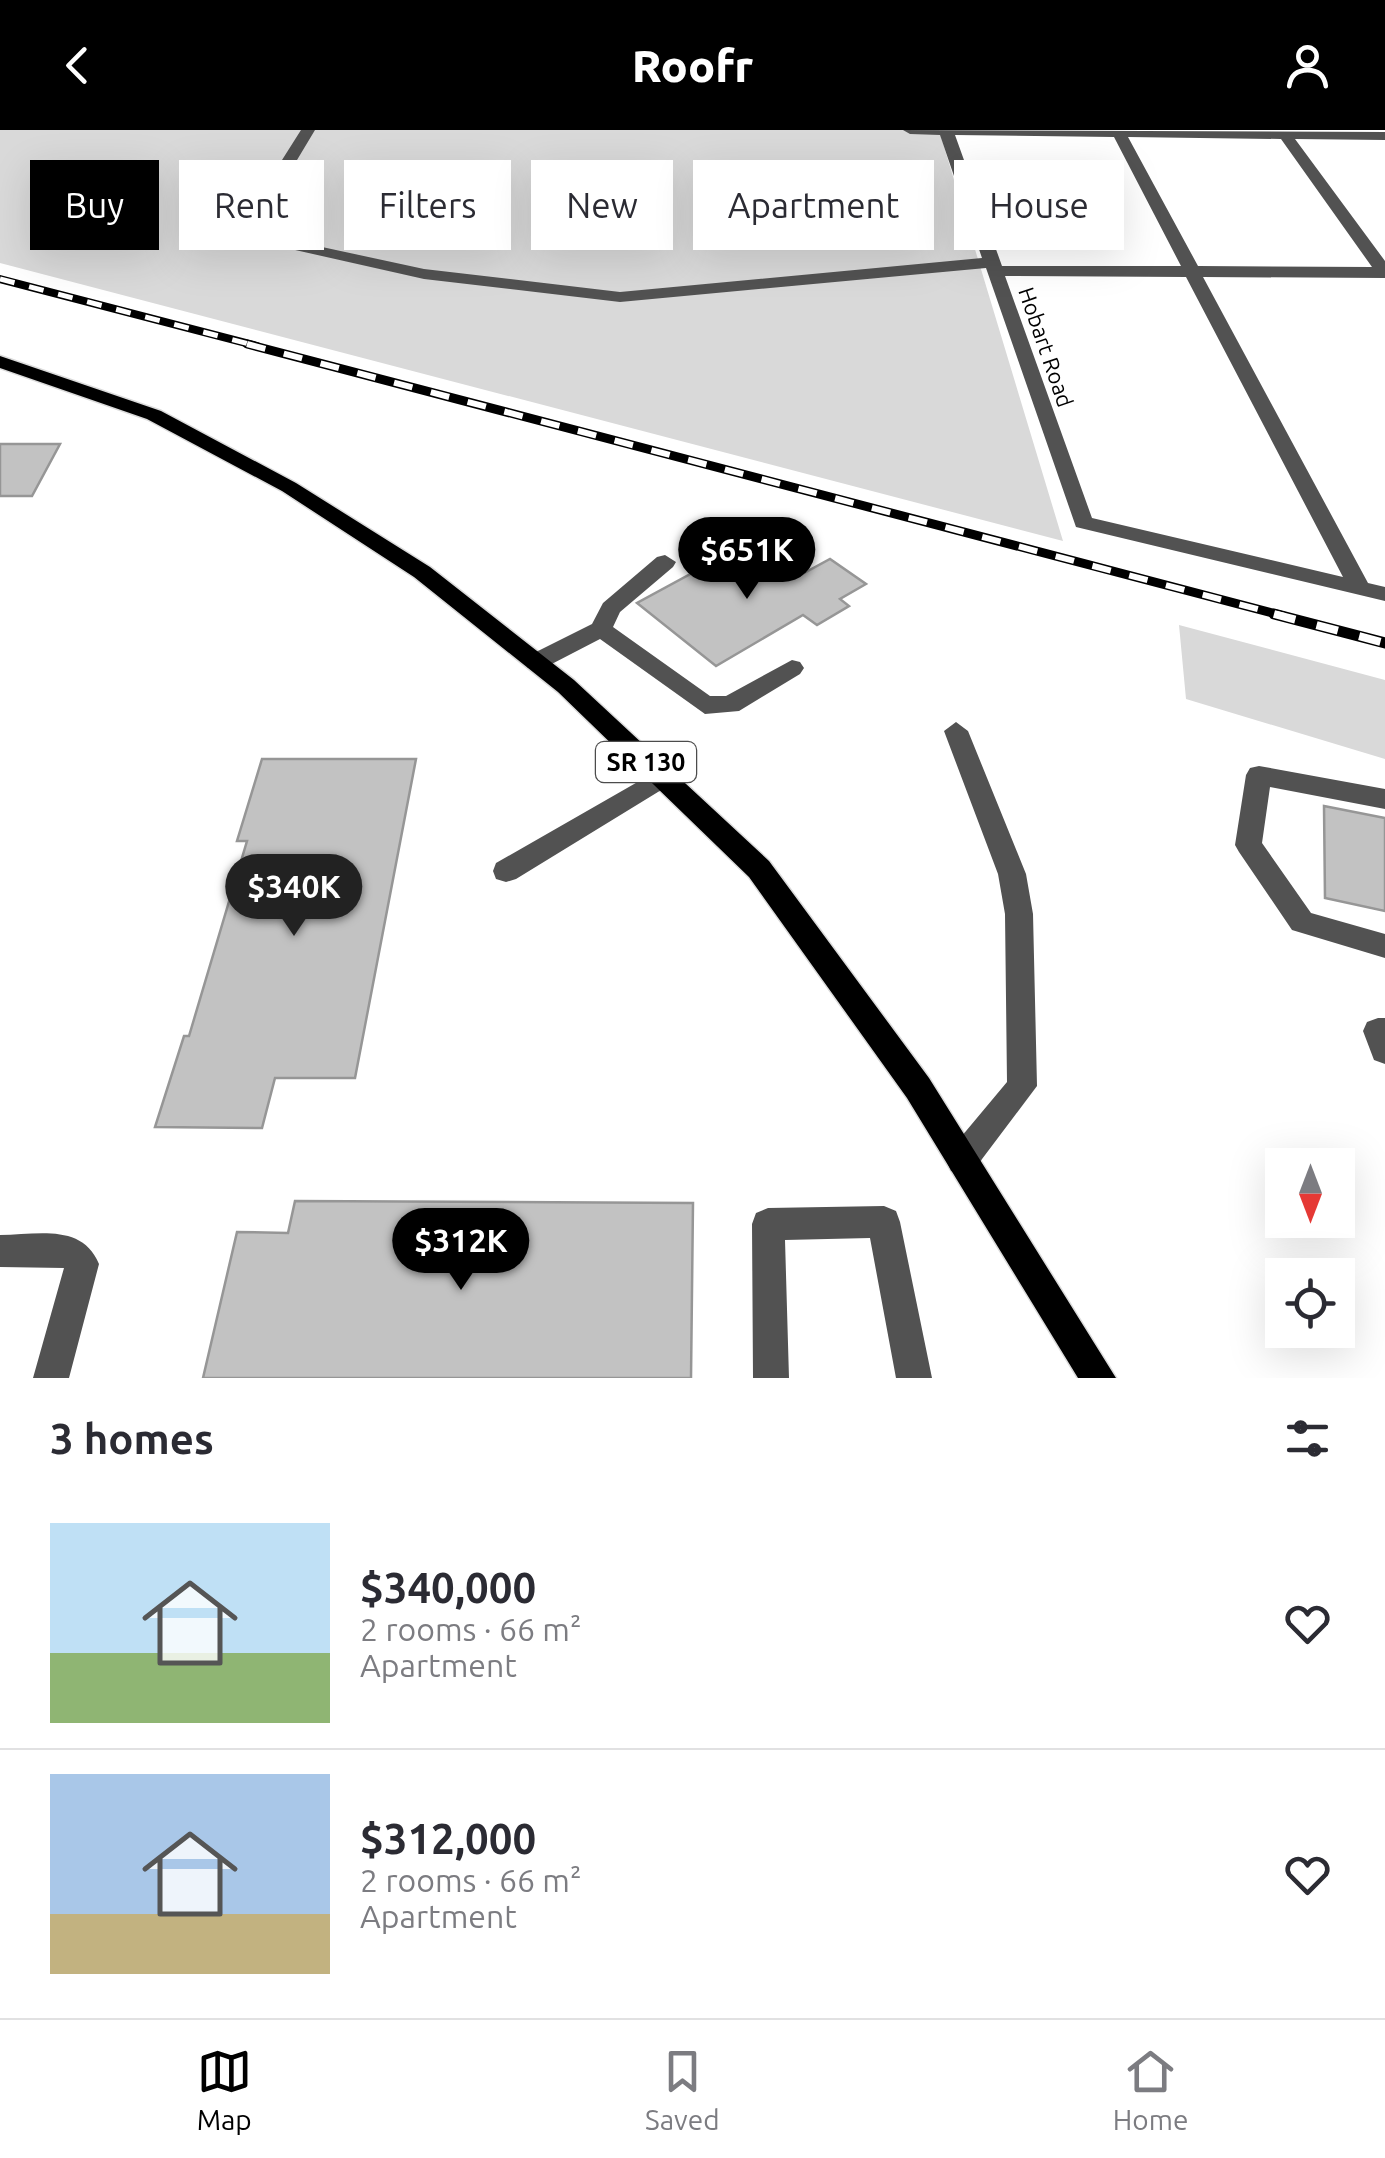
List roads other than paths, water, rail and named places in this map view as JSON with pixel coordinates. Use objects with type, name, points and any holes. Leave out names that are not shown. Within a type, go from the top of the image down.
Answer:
[{"type":"main road","name":"SR 130","points":[[0,362],[154,415],[289,487],[422,572],[536,662],[662,776],[759,869],[918,1088],[1098,1378]]},
{"type":"street","points":[[308,130],[271,190],[265,213],[279,242],[424,274],[620,297],[737,289],[938,265],[1385,272]]},
{"type":"street","points":[[910,130],[1385,136]]},
{"type":"street","name":"Hobart Road","points":[[946,131],[1084,522],[1359,588]]},
{"type":"street","points":[[1120,133],[1359,588],[1385,594]]},
{"type":"street","points":[[1285,135],[1385,272]]},
{"type":"street","points":[[536,662],[601,629],[611,608],[664,562]]},
{"type":"street","points":[[601,629],[705,705],[730,705],[792,668]]},
{"type":"street","points":[[956,731],[1012,874],[1019,914],[1022,1086],[962,1160]]},
{"type":"street","points":[[1385,800],[1260,775],[1248,846],[1302,922],[1385,946]]},
{"type":"street","points":[[506,871],[662,776]]},
{"type":"street","points":[[1385,1031],[1378,1031],[1385,1051]]},
{"type":"street","points":[[770,1378],[768,1224],[884,1222],[914,1378]]},
{"type":"street","points":[[0,1251],[71,1250],[82,1264],[51,1378]]},
{"type":"railway","points":[[0,279],[257,346]]},
{"type":"railway","points":[[247,344],[1284,616]]},
{"type":"railway","points":[[1274,614],[1385,643]]}]
